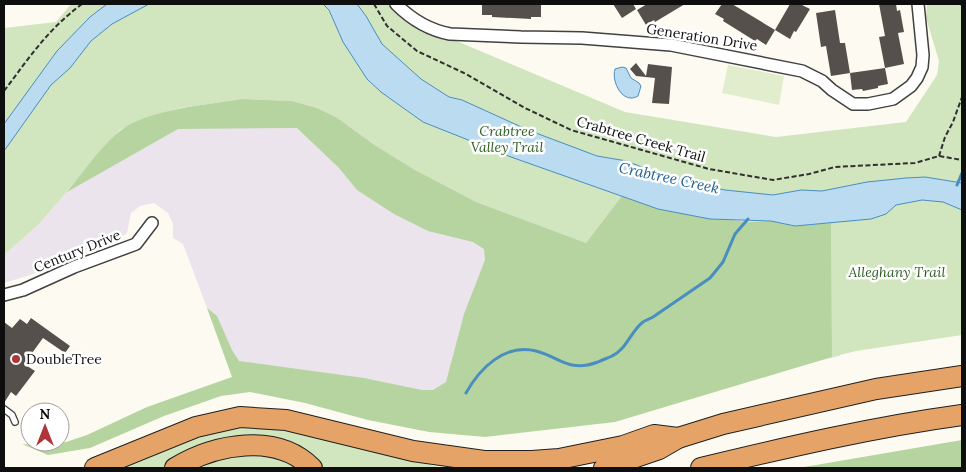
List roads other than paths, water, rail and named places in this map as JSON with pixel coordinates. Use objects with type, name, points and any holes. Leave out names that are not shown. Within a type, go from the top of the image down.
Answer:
[{"type":"highway","points":[[604,468],[659,449],[678,438],[723,424],[876,389],[962,376]]},
{"type":"highway","points":[[701,468],[865,430],[962,415]]},
{"type":"highway","points":[[95,468],[196,427],[240,417],[286,420],[413,451],[484,461],[552,460],[622,446],[654,436],[678,438]]},
{"type":"highway","points":[[175,468],[210,452],[234,447],[257,446],[274,447],[290,452],[312,468]]},
{"type":"highway","points":[[728,468],[758,454]]},
{"type":"street","name":"Generation Drive","points":[[396,4],[425,26],[450,34],[655,43],[772,64],[802,71],[813,76],[853,104],[868,104],[893,99],[911,86],[917,78],[922,67],[923,55],[918,4]]},
{"type":"street","name":"Century Drive","points":[[4,295],[23,290],[81,264],[136,244],[152,223]]},
{"type":"lane","points":[[4,409],[12,415],[15,422]]},
{"type":"water","points":[[107,4],[149,4],[112,24],[91,41],[70,68],[51,85],[4,151],[4,124],[57,51],[90,17]]},
{"type":"water","name":"Crabtree Creek","points":[[323,4],[357,4],[382,44],[421,79],[449,97],[462,100],[528,130],[597,156],[627,161],[656,173],[725,190],[773,195],[801,190],[822,191],[867,182],[925,177],[962,183],[962,210],[943,202],[922,200],[896,205],[886,214],[871,219],[795,226],[771,221],[710,219],[658,209],[511,157],[423,122],[381,92],[367,79],[343,42],[329,10]]},
{"type":"water","points":[[626,68],[631,78],[641,86],[638,96],[628,97],[619,91],[614,74],[615,69]]},
{"type":"waterway","points":[[957,185],[962,173]]},
{"type":"waterway","points":[[466,393],[486,367],[504,354],[514,351],[525,349],[536,351],[565,363],[579,366],[598,362],[617,353],[643,322],[710,278],[723,262],[735,234],[748,219]]},
{"type":"place","name":"DoubleTree","points":[[16,359]]},
{"type":"park label","name":"Crabtree Valley Trail","points":[[507,140]]},
{"type":"park label","name":"Alleghany Trail","points":[[897,272]]}]
